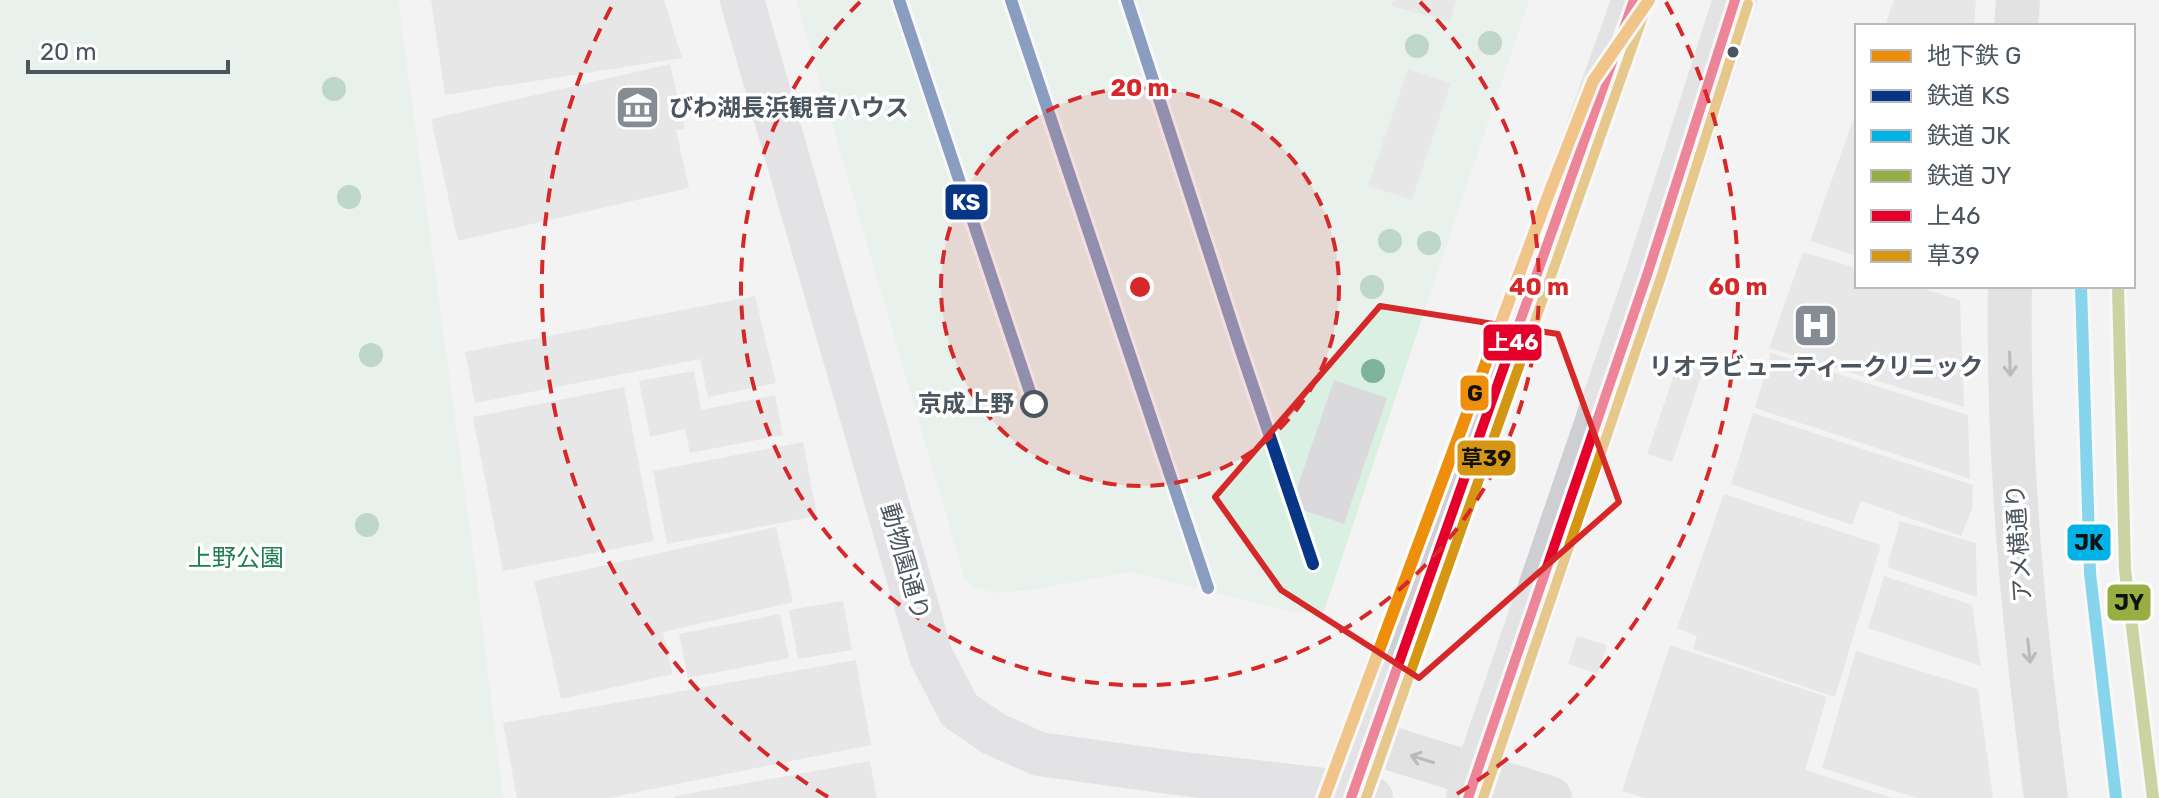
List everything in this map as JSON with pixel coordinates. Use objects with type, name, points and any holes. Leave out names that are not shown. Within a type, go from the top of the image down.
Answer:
[{"type":"main road","name":"動物園通り","points":[[742,0],[931,656],[959,710],[994,734],[1039,754],[1358,796]]},
{"type":"main road","points":[[1358,796],[1370,742],[1634,0]]},
{"type":"main road","points":[[1472,787],[1648,272],[1735,0]]},
{"type":"street","points":[[2016,24],[2018,0]]},
{"type":"street","name":"アメ横通り","points":[[2010,288],[2017,546],[2046,798]]},
{"type":"street","points":[[1370,742],[1472,787],[1550,798]]},
{"type":"highlighted area","points":[[1380,306],[1558,334],[1619,502],[1419,678],[1281,590],[1215,497]]},
{"type":"green space","name":"上野公園","points":[[0,0],[398,0],[474,558],[503,798],[0,798]]},
{"type":"green space","points":[[796,0],[1529,0],[1324,611],[1298,613],[1131,572],[995,593],[974,587],[965,579]]},
{"type":"building","points":[[431,0],[664,0],[682,58],[445,95]]},
{"type":"building","points":[[1393,0],[1456,0],[1450,22],[1391,6]]},
{"type":"building","points":[[1894,0],[1976,0],[1974,24],[1886,24]]},
{"type":"building","points":[[670,64],[685,129],[676,130],[689,188],[458,241],[431,119]]},
{"type":"building","points":[[1408,69],[1451,83],[1412,200],[1368,186]]},
{"type":"building","points":[[1855,115],[1855,255],[1810,241]]},
{"type":"building","points":[[1803,252],[1855,267],[1855,288],[1921,288],[1960,300],[1964,407],[1769,348]]},
{"type":"building","points":[[755,296],[776,383],[708,397],[700,359],[475,403],[465,352]]},
{"type":"building","points":[[1771,353],[1968,415],[1970,479],[1755,408]]},
{"type":"building","points":[[1678,363],[1703,371],[1672,462],[1647,454]]},
{"type":"building","points":[[694,371],[701,410],[775,395],[783,435],[690,453],[685,429],[650,437],[639,381]]},
{"type":"building","points":[[1334,380],[1387,398],[1344,524],[1291,506]]},
{"type":"building","points":[[624,387],[654,541],[503,571],[473,417]]},
{"type":"building","points":[[1753,413],[1973,485],[1972,509],[1961,536],[1861,501],[1852,525],[1731,484]]},
{"type":"building","points":[[803,442],[817,516],[667,544],[653,471]]},
{"type":"building","points":[[1724,494],[1881,545],[1835,697],[1693,649],[1697,636],[1677,628]]},
{"type":"building","points":[[1900,521],[1976,543],[1977,597],[1887,567]]},
{"type":"building","points":[[776,527],[793,602],[663,632],[673,674],[561,699],[534,581]]},
{"type":"building","points":[[1884,576],[1972,605],[1981,666],[1868,628]]},
{"type":"building","points":[[843,601],[852,650],[798,659],[789,610]]},
{"type":"building","points":[[780,614],[789,658],[688,678],[679,634]]},
{"type":"building","points":[[1577,636],[1607,645],[1598,674],[1568,664]]},
{"type":"building","points":[[1670,645],[1827,697],[1805,770],[1893,798],[1645,798],[1622,791]]},
{"type":"building","points":[[1856,651],[1978,689],[1993,798],[1917,798],[1822,768]]},
{"type":"building","points":[[856,660],[871,745],[608,798],[517,798],[503,723]]},
{"type":"building","points":[[870,761],[877,798],[675,798],[675,796]]},
{"type":"metro line","name":"G","points":[[1324,798],[1593,81],[1649,0]]},
{"type":"rail line","name":"KS","points":[[899,0],[1034,404]]},
{"type":"rail line","name":"KS","points":[[1011,0],[1208,588]]},
{"type":"rail line","name":"KS","points":[[1127,0],[1313,564]]},
{"type":"rail line","name":"JK","points":[[2081,288],[2090,573],[2116,798]]},
{"type":"rail line","name":"JY","points":[[2118,288],[2125,570],[2153,798]]},
{"type":"transit line","name":"上46","points":[[1351,798],[1634,0]]},
{"type":"transit line","name":"上46","points":[[1468,798],[1648,272],[1735,0]]},
{"type":"transit line","name":"草39","points":[[1483,798],[1661,277],[1748,4]]},
{"type":"transit line","name":"草39","points":[[1366,798],[1647,5]]},
{"type":"place","name":"びわ湖長浜観音ハウス","points":[[638,108]]},
{"type":"place","name":"リオラビューティークリニック","points":[[1816,325]]},
{"type":"place","name":"京成上野","points":[[1034,404]]}]
